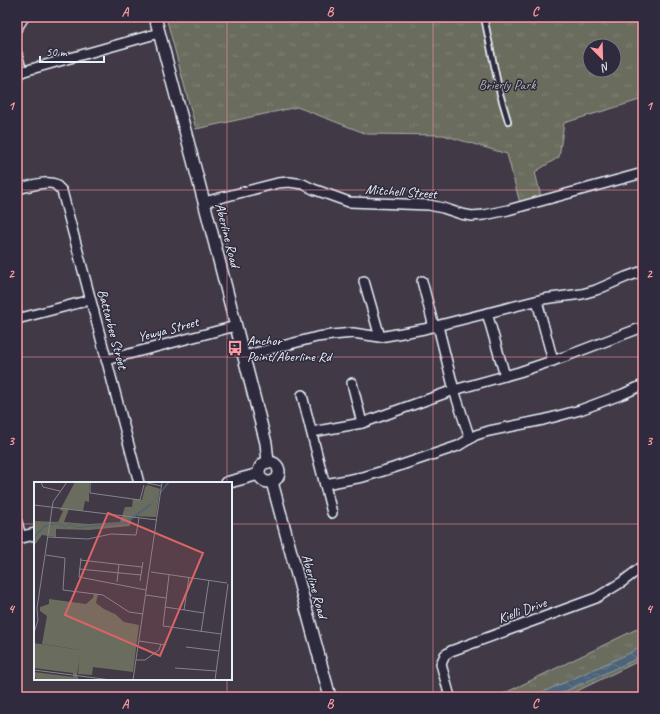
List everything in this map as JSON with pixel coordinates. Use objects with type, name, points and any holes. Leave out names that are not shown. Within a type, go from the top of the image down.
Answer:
[{"type":"street","points":[[17,28],[24,17]]},
{"type":"street","name":"Aberline Road","points":[[155,17],[244,356],[266,443],[268,462]]},
{"type":"street","points":[[17,54],[20,72],[159,33]]},
{"type":"street","name":"Mitchell Street","points":[[204,202],[278,183],[290,182],[303,184],[348,202],[429,205],[472,216],[508,210],[643,173]]},
{"type":"street","name":"Battarbee Street","points":[[17,189],[48,183],[55,185],[62,191],[139,482]]},
{"type":"street","points":[[244,356],[317,337],[353,333],[380,337],[424,329],[537,301],[582,294],[643,271]]},
{"type":"street","points":[[422,280],[470,440]]},
{"type":"street","points":[[364,281],[380,337]]},
{"type":"street","points":[[17,319],[90,300]]},
{"type":"street","points":[[537,301],[553,361]]},
{"type":"street","points":[[487,313],[505,376]]},
{"type":"street","name":"Yewya Street","points":[[106,360],[236,326]]},
{"type":"street","points":[[312,432],[362,423],[454,390],[553,361],[643,327]]},
{"type":"street","points":[[352,383],[362,423]]},
{"type":"street","points":[[325,484],[393,468],[458,446],[482,433],[543,420],[580,410],[643,385]]},
{"type":"street","points":[[302,395],[332,513]]},
{"type":"street","points":[[268,462],[274,463],[279,468],[279,475],[272,482],[265,482],[259,474],[260,468],[268,462]]},
{"type":"street","points":[[230,482],[259,474]]},
{"type":"street","name":"Aberline Road","points":[[272,482],[330,697]]},
{"type":"street","points":[[17,522],[19,538],[34,534]]},
{"type":"street","name":"Kielli Drive","points":[[450,697],[441,664],[445,656],[451,651],[596,598],[622,582],[643,566]]},
{"type":"lane","points":[[484,17],[500,94],[508,121]]},
{"type":"green space","name":"Brierly Park","points":[[166,17],[643,17],[643,99],[564,123],[559,157],[535,172],[542,201],[521,207],[507,154],[443,135],[367,134],[297,107],[196,129]]},
{"type":"green space","points":[[643,626],[643,659],[573,693],[572,697],[504,697],[503,694]]},
{"type":"water","points":[[643,644],[643,653],[634,660],[553,697],[532,697],[630,653]]},
{"type":"place","name":"Anchor Point/Aberline Rd","points":[[235,348]]}]
